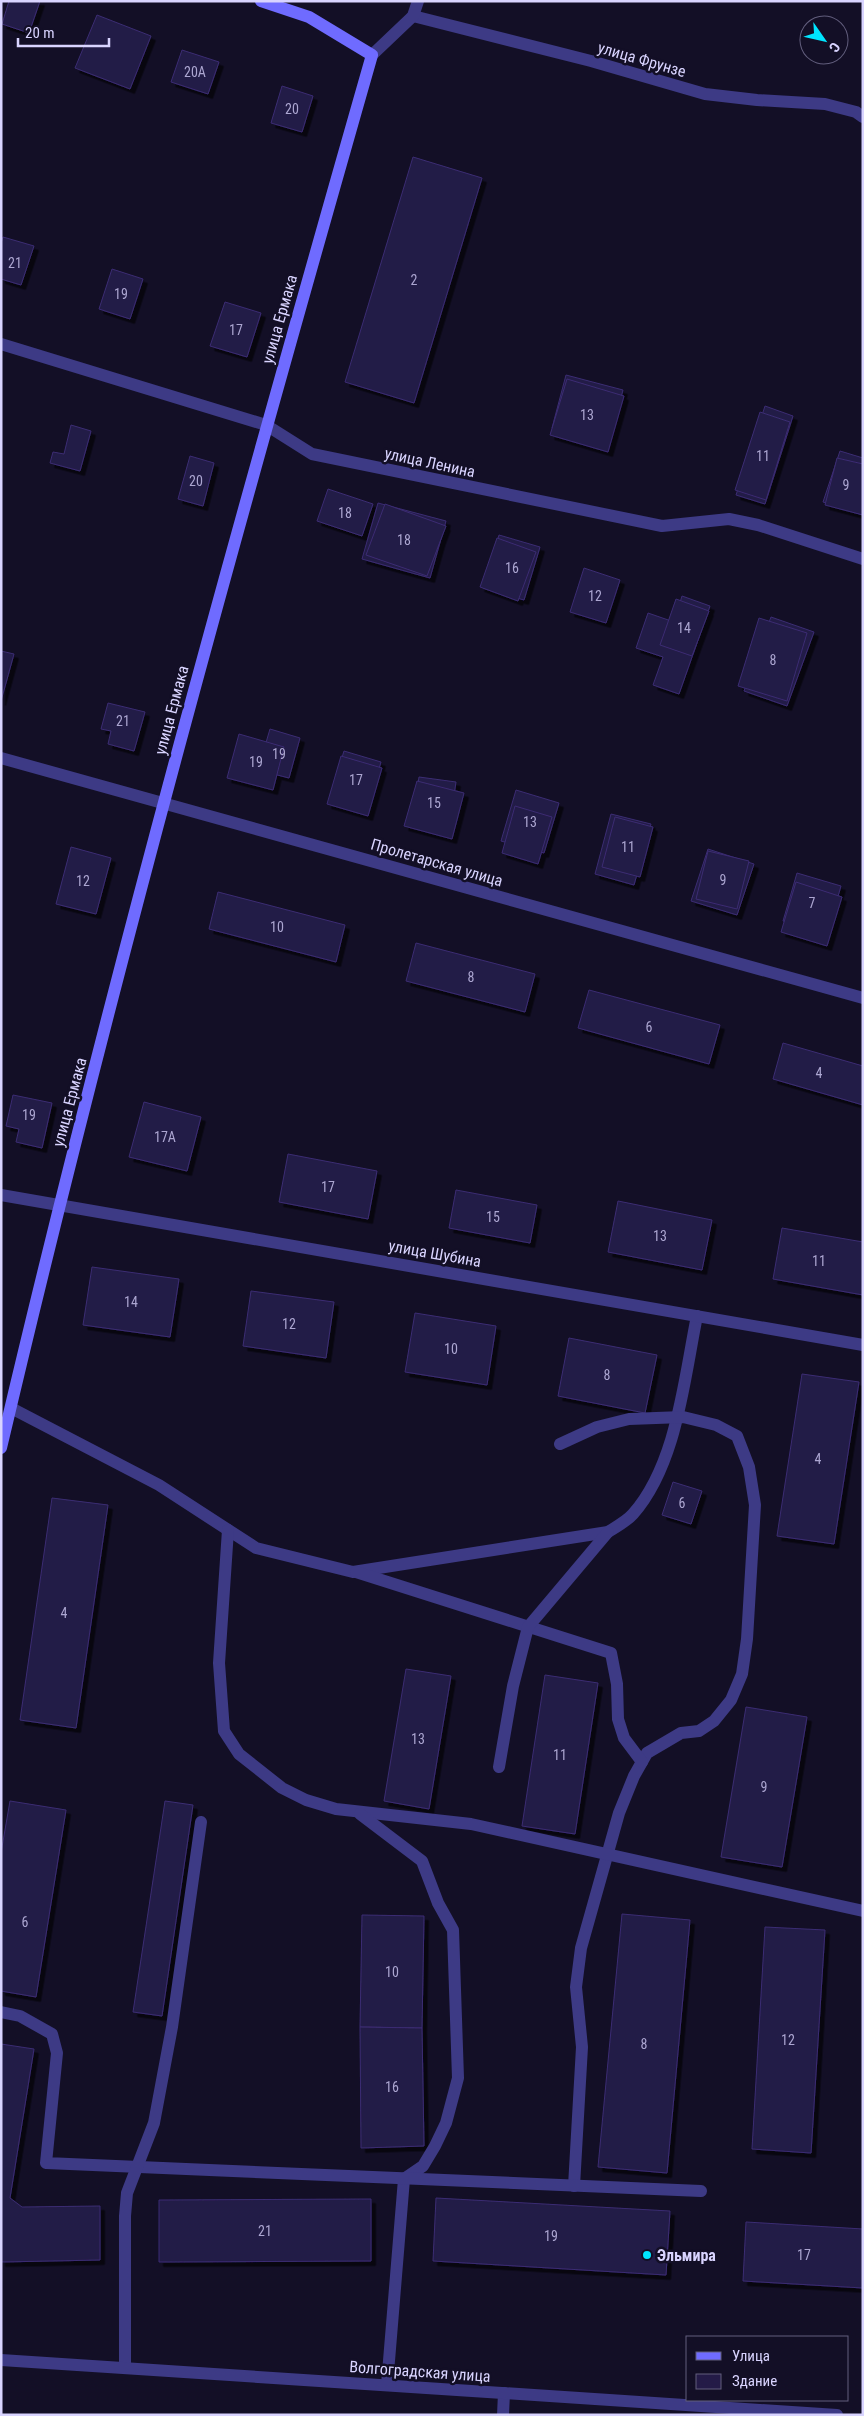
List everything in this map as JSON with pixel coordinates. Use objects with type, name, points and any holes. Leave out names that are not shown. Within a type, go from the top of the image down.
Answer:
[{"type":"street","points":[[261,1],[309,17],[372,55],[413,16],[418,1]]},
{"type":"street","name":"улица Фрунзе","points":[[413,16],[591,61],[705,94],[757,100],[824,104],[856,112],[863,117]]},
{"type":"street","name":"улица Ермака","points":[[1,1448],[59,1204],[163,802],[266,425],[372,55]]},
{"type":"street","name":"улица Ленина","points":[[1,344],[266,425],[312,454],[662,526],[729,519],[758,525],[863,559]]},
{"type":"street","name":"Пролетарская улица","points":[[1,758],[863,998]]},
{"type":"street","name":"улица Шубина","points":[[1,1195],[863,1345]]},
{"type":"street","points":[[499,1767],[513,1686],[528,1627],[608,1532],[632,1516],[654,1483],[670,1444],[697,1316]]},
{"type":"street","points":[[10,1408],[159,1485],[256,1548],[354,1572],[611,1653],[617,1684],[618,1719],[624,1738],[642,1762]]},
{"type":"street","points":[[560,1444],[598,1427],[629,1419],[676,1417],[716,1425],[736,1436],[749,1467],[755,1505],[747,1640],[742,1674],[731,1700],[714,1721],[699,1731],[681,1734],[647,1753],[619,1813],[581,1948],[576,1987],[582,2047],[574,2186]]},
{"type":"street","points":[[228,1530],[219,1655],[224,1731],[239,1754],[282,1788],[306,1800],[336,1809],[472,1824],[863,1911]]},
{"type":"street","points":[[354,1572],[608,1532]]},
{"type":"street","points":[[358,1812],[422,1861],[438,1903],[454,1930],[458,2078],[446,2123],[435,2146],[423,2166],[404,2179]]},
{"type":"street","points":[[125,2368],[125,2216],[127,2193],[154,2122],[172,2027],[201,1822]]},
{"type":"street","points":[[1,2012],[20,2016],[52,2034],[56,2053],[46,2163],[701,2191]]},
{"type":"street","points":[[387,2385],[404,2179]]},
{"type":"street","name":"Волгоградская улица","points":[[1,2360],[837,2415]]},
{"type":"street","points":[[503,2415],[504,2393]]},
{"type":"building","points":[[9,1],[40,1],[29,33],[2,24]]},
{"type":"building","points":[[97,15],[151,36],[130,89],[75,68]]},
{"type":"building","points":[[182,50],[219,62],[208,94],[171,82]]},
{"type":"building","points":[[282,86],[313,96],[302,132],[271,123]]},
{"type":"building","points":[[413,157],[482,178],[414,403],[345,382]]},
{"type":"building","points":[[3,237],[34,246],[21,285],[1,279],[1,243]]},
{"type":"building","points":[[112,269],[143,279],[130,319],[99,309]]},
{"type":"building","points":[[225,302],[261,313],[247,357],[210,346]]},
{"type":"building","points":[[566,375],[623,390],[609,443],[552,428]]},
{"type":"building","points":[[567,379],[624,396],[608,452],[550,435]]},
{"type":"building","points":[[765,406],[793,416],[765,504],[736,495]]},
{"type":"building","points":[[760,412],[790,422],[766,500],[735,490]]},
{"type":"building","points":[[71,425],[91,431],[80,471],[50,463],[53,452],[64,454]]},
{"type":"building","points":[[840,451],[863,458],[863,515],[823,502]]},
{"type":"building","points":[[190,456],[214,463],[203,506],[178,499]]},
{"type":"building","points":[[837,458],[863,464],[863,515],[825,505]]},
{"type":"building","points":[[328,489],[373,504],[362,536],[317,521]]},
{"type":"building","points":[[378,503],[446,521],[430,578],[362,559]]},
{"type":"building","points":[[385,504],[446,526],[427,576],[366,555]]},
{"type":"building","points":[[499,535],[540,547],[524,600],[483,588]]},
{"type":"building","points":[[497,538],[536,552],[518,601],[480,587]]},
{"type":"building","points":[[584,568],[620,580],[606,623],[570,612]]},
{"type":"building","points":[[682,596],[710,606],[679,694],[653,685],[663,657],[636,648],[648,613],[674,622]]},
{"type":"building","points":[[676,599],[709,611],[692,656],[660,645]]},
{"type":"building","points":[[771,617],[814,632],[787,706],[744,691]]},
{"type":"building","points":[[759,618],[807,633],[787,701],[738,686]]},
{"type":"building","points":[[1,651],[14,654],[1,701]]},
{"type":"building","points":[[108,703],[145,712],[134,751],[108,744],[111,731],[101,729]]},
{"type":"building","points":[[270,729],[300,738],[289,778],[258,770]]},
{"type":"building","points":[[239,734],[284,747],[273,790],[227,778]]},
{"type":"building","points":[[344,751],[381,762],[367,809],[330,797]]},
{"type":"building","points":[[341,756],[382,768],[368,816],[327,804]]},
{"type":"building","points":[[419,777],[456,782],[449,828],[412,823]]},
{"type":"building","points":[[417,781],[464,793],[452,839],[404,826]]},
{"type":"building","points":[[516,790],[559,803],[544,853],[501,841]]},
{"type":"building","points":[[515,806],[552,817],[538,864],[502,853]]},
{"type":"building","points":[[611,814],[651,824],[634,885],[595,874]]},
{"type":"building","points":[[615,817],[653,827],[640,877],[602,867]]},
{"type":"building","points":[[71,847],[111,858],[96,914],[56,904]]},
{"type":"building","points":[[708,849],[754,864],[737,915],[691,901]]},
{"type":"building","points":[[708,851],[749,861],[737,909],[696,899]]},
{"type":"building","points":[[797,873],[841,886],[827,934],[783,921]]},
{"type":"building","points":[[796,882],[842,897],[827,946],[781,932]]},
{"type":"building","points":[[218,892],[345,925],[336,962],[209,929]]},
{"type":"building","points":[[416,943],[535,974],[525,1012],[406,981]]},
{"type":"building","points":[[589,990],[720,1025],[709,1064],[578,1028]]},
{"type":"building","points":[[783,1043],[863,1066],[863,1105],[773,1079]]},
{"type":"building","points":[[13,1095],[52,1103],[42,1148],[16,1142],[19,1129],[6,1126]]},
{"type":"building","points":[[144,1102],[201,1117],[187,1171],[129,1157]]},
{"type":"building","points":[[288,1154],[377,1171],[368,1219],[279,1202]]},
{"type":"building","points":[[456,1190],[537,1205],[530,1243],[449,1228]]},
{"type":"building","points":[[618,1201],[712,1220],[702,1270],[608,1252]]},
{"type":"building","points":[[782,1228],[863,1242],[863,1295],[773,1279]]},
{"type":"building","points":[[92,1267],[179,1279],[170,1337],[83,1325]]},
{"type":"building","points":[[251,1291],[334,1302],[326,1358],[243,1346]]},
{"type":"building","points":[[415,1313],[496,1326],[487,1385],[405,1372]]},
{"type":"building","points":[[569,1338],[657,1355],[645,1413],[558,1396]]},
{"type":"building","points":[[802,1374],[859,1382],[834,1544],[777,1536]]},
{"type":"building","points":[[673,1482],[702,1491],[691,1524],[662,1515]]},
{"type":"building","points":[[52,1498],[108,1505],[76,1728],[20,1720]]},
{"type":"building","points":[[406,1669],[451,1676],[429,1809],[384,1801]]},
{"type":"building","points":[[545,1675],[598,1683],[575,1834],[522,1826]]},
{"type":"building","points":[[746,1707],[807,1717],[782,1867],[721,1857]]},
{"type":"building","points":[[10,1801],[66,1810],[36,1997],[1,1991],[1,1853]]},
{"type":"building","points":[[165,1801],[193,1805],[162,2016],[133,2012]]},
{"type":"building","points":[[622,1914],[690,1920],[667,2173],[598,2167]]},
{"type":"building","points":[[362,1915],[424,1916],[422,2028],[360,2027]]},
{"type":"building","points":[[765,1927],[825,1930],[811,2153],[752,2149]]},
{"type":"building","points":[[360,2027],[422,2028],[424,2146],[361,2148]]},
{"type":"building","points":[[1,2044],[34,2049],[10,2198],[22,2207],[100,2206],[100,2260],[1,2262]]},
{"type":"building","points":[[436,2198],[670,2211],[666,2275],[433,2261]]},
{"type":"building","points":[[371,2199],[371,2261],[159,2262],[159,2200]]},
{"type":"building","points":[[746,2222],[863,2229],[863,2288],[743,2281]]},
{"type":"place","name":"Эльмира","points":[[647,2255]]}]
